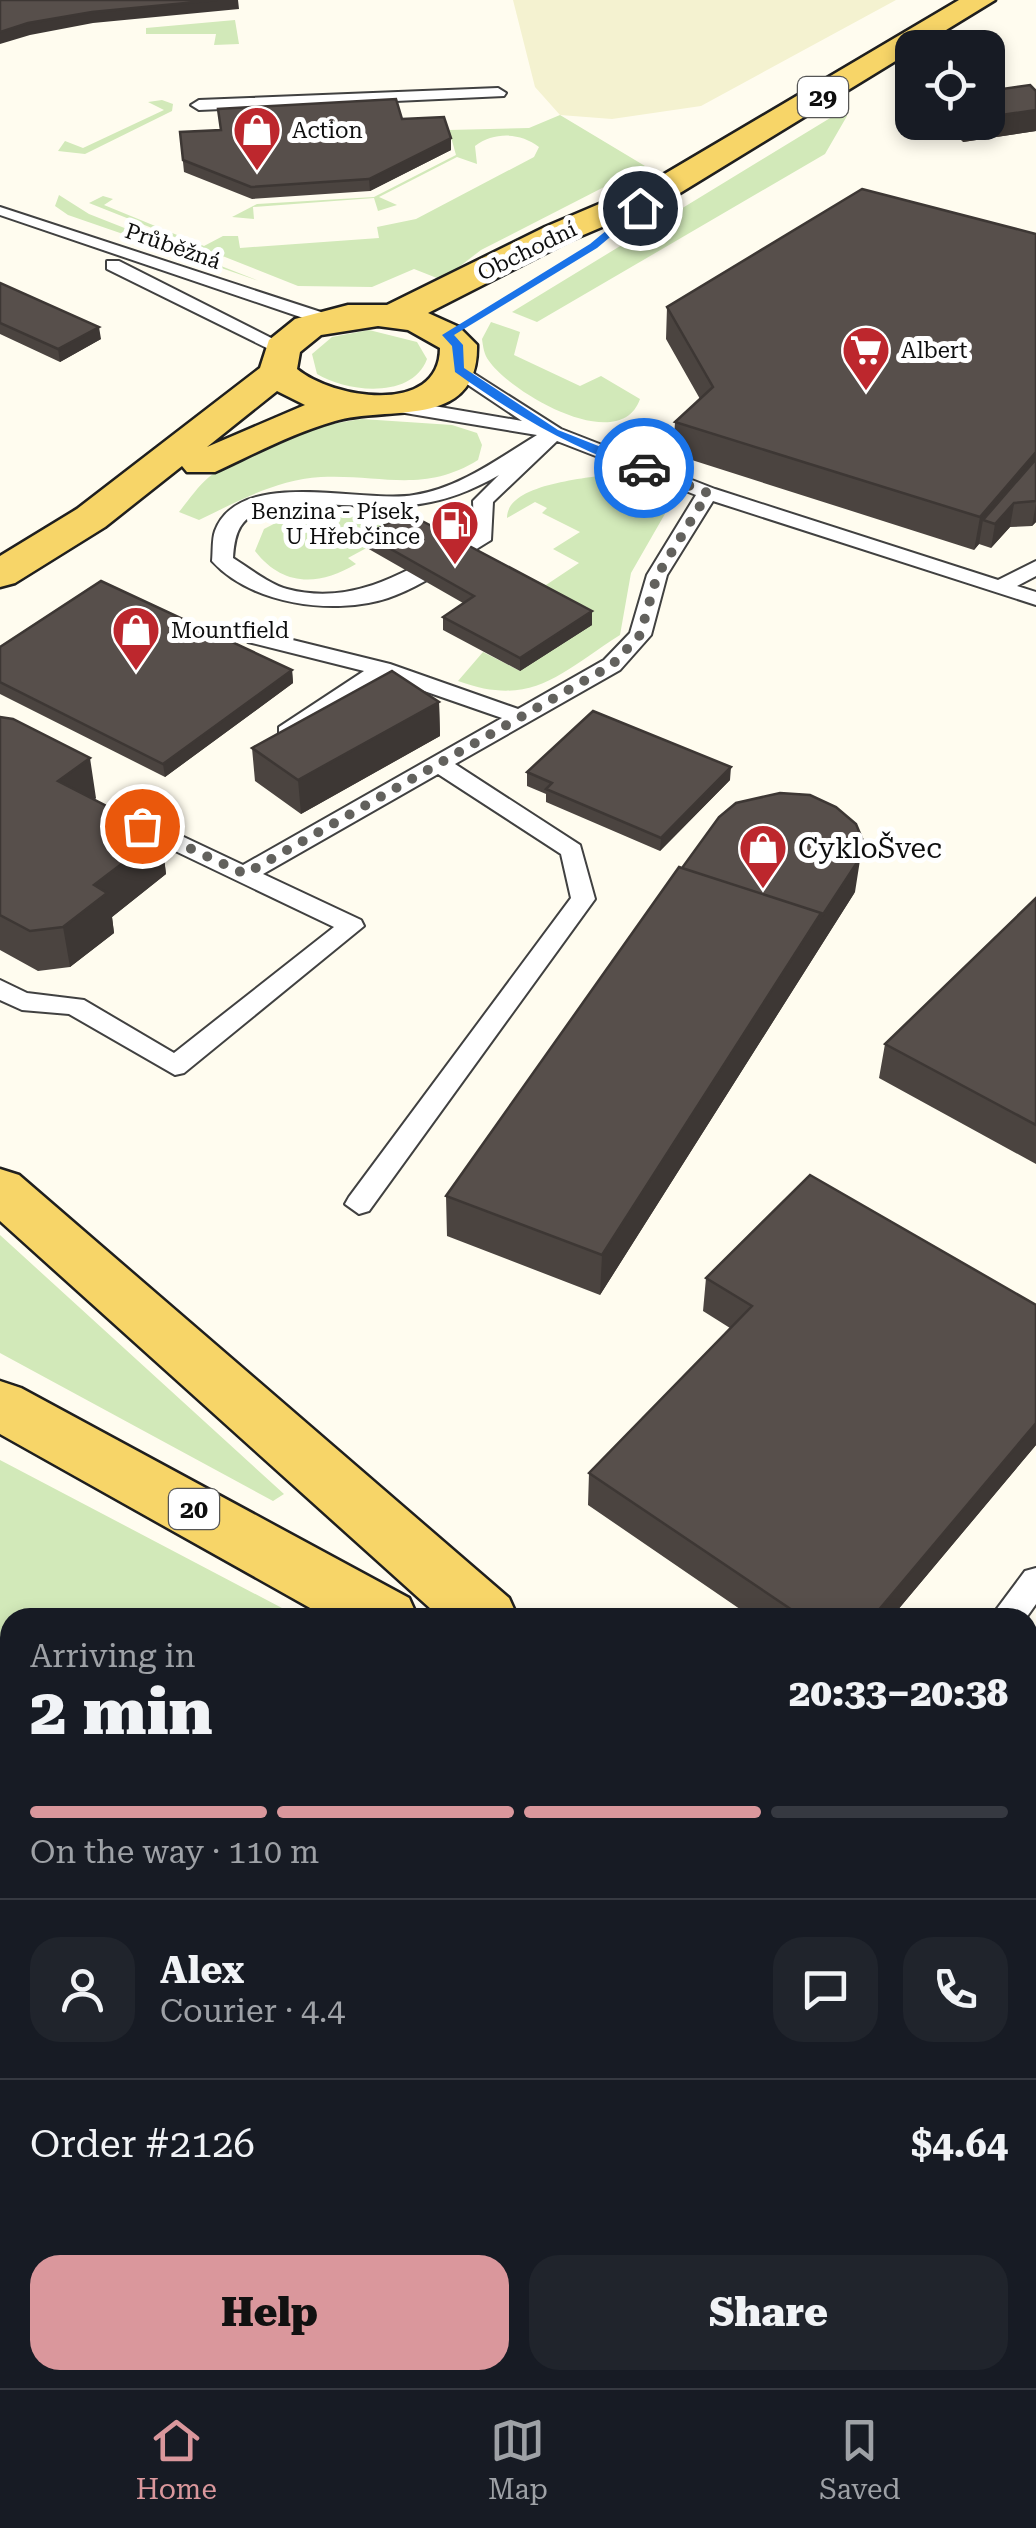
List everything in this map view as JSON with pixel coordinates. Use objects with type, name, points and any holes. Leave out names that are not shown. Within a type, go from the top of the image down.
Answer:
[{"type":"main road","name":"Obchodní","points":[[534,283],[594,246],[663,190],[980,0]]},
{"type":"main road","name":"Obchodní","points":[[91,518],[280,360],[292,337],[327,320],[392,316],[558,234],[663,190]]},
{"type":"main road","name":"Obchodní","points":[[392,316],[460,341]]},
{"type":"main road","points":[[280,360],[301,394],[344,406],[393,405],[436,392],[460,341]]},
{"type":"main road","points":[[0,574],[91,518],[262,435],[344,406]]},
{"type":"main road","points":[[0,1189],[475,1608]]},
{"type":"main road","name":"20","points":[[0,1405],[368,1608]]},
{"type":"lane","points":[[199,105],[498,94]]},
{"type":"lane","name":"Průběžná","points":[[2,210],[327,320]]},
{"type":"lane","name":"Průběžná","points":[[2,210],[280,360]]},
{"type":"lane","points":[[460,341],[554,432]]},
{"type":"lane","points":[[393,405],[554,432],[708,493],[1036,599]]},
{"type":"lane","points":[[554,432],[483,501],[484,536],[383,593],[336,598],[281,594],[222,562],[220,540],[230,517],[247,506],[332,496],[367,504],[410,502],[458,489],[554,432]]},
{"type":"lane","points":[[245,874],[612,665],[640,635],[657,576],[708,493]]},
{"type":"lane","points":[[1000,588],[1036,567]]},
{"type":"lane","points":[[256,637],[382,668],[520,717]]},
{"type":"lane","points":[[263,748],[382,668]]},
{"type":"lane","points":[[360,1204],[583,899],[572,850],[438,764]]},
{"type":"lane","points":[[0,989],[22,1001],[75,1006],[174,1066],[352,926],[107,810]]},
{"type":"lane","points":[[1014,1608],[1036,1581]]},
{"type":"shaded area","points":[[513,0],[896,0],[701,106],[612,119],[560,115],[535,87]]},
{"type":"green space","points":[[235,20],[239,44],[214,45],[216,34],[146,34],[146,28]]},
{"type":"green space","points":[[162,100],[173,104],[172,111],[85,154],[58,151],[65,141],[83,148],[164,110],[148,102]]},
{"type":"green space","points":[[840,112],[847,116],[825,154],[537,322],[512,312]]},
{"type":"green space","points":[[560,115],[645,166],[481,250],[442,280],[414,269],[372,287],[298,286],[89,203],[103,196],[113,199],[104,205],[204,246],[223,236],[238,236],[240,248],[379,238],[377,227],[416,219],[534,157],[539,147],[515,136],[490,138],[475,146],[477,164],[457,157],[379,197],[397,205],[378,211],[374,198],[253,207],[254,219],[232,217],[257,204],[374,197],[456,155],[449,130],[529,128]]},
{"type":"green space","points":[[59,195],[89,214],[259,281],[68,215],[55,206]]},
{"type":"green space","points":[[491,322],[520,332],[514,355],[580,386],[601,376],[640,399],[629,415],[611,422],[589,421],[541,402],[501,374],[487,359],[482,339]]},
{"type":"green space","points":[[369,330],[417,342],[427,359],[419,372],[408,381],[377,389],[344,385],[317,374],[312,354],[332,337]]},
{"type":"green space","points":[[362,419],[452,425],[477,433],[482,445],[478,460],[439,477],[420,480],[321,477],[288,482],[199,520],[179,512],[209,477],[243,455],[302,432]]},
{"type":"green space","points":[[616,473],[664,496],[666,512],[631,573],[620,635],[561,674],[526,689],[506,691],[458,681],[483,652],[520,671],[513,584],[526,576],[546,585],[579,563],[553,549],[580,532],[542,513],[547,508],[535,502],[507,518],[510,506],[534,490]]},
{"type":"green space","points":[[293,514],[343,514],[407,526],[348,558],[356,564],[329,576],[302,579],[277,571],[255,551],[264,529]]},
{"type":"green space","points":[[0,1235],[284,1494],[273,1501],[0,1353]]},
{"type":"green space","points":[[0,1460],[282,1608],[0,1608]]},
{"type":"building","points":[[0,0],[217,0],[92,12],[0,32]]},
{"type":"building","points":[[1030,85],[1036,91],[1036,110],[1005,115],[1005,89]]},
{"type":"building","points":[[396,99],[402,119],[444,117],[451,138],[369,179],[251,187],[183,160],[180,132],[221,130],[218,109]]},
{"type":"building","name":"Albert","points":[[862,189],[1036,234],[1036,452],[980,517],[675,422],[713,387],[667,307]]},
{"type":"building","points":[[0,283],[99,327],[58,349],[0,323]]},
{"type":"building","points":[[1036,459],[1036,501],[1014,503],[995,524],[983,520]]},
{"type":"building","points":[[407,513],[592,611],[520,658],[443,617],[474,596],[366,535]]},
{"type":"building","points":[[101,581],[292,670],[163,764],[0,682],[0,647]]},
{"type":"building","points":[[392,671],[439,702],[298,780],[252,748]]},
{"type":"building","points":[[593,711],[731,767],[661,838],[546,789],[552,783],[527,772]]},
{"type":"building","points":[[0,717],[13,719],[90,758],[58,781],[161,834],[94,885],[107,893],[63,927],[30,931],[0,915]]},
{"type":"building","points":[[780,793],[810,795],[836,807],[856,824],[863,841],[860,858],[820,919],[821,913],[682,868],[719,817],[736,803]]},
{"type":"building","points":[[679,867],[821,913],[602,1255],[446,1196]]},
{"type":"building","points":[[1036,898],[1036,1125],[885,1044]]},
{"type":"building","points":[[810,1175],[1036,1305],[1036,1423],[880,1608],[789,1608],[589,1473],[752,1306],[706,1278]]},
{"type":"way so far","points":[[142,826],[245,874],[612,665],[640,635],[657,576],[708,493],[644,468]]},
{"type":"place","name":"Action","points":[[257,172]]},
{"type":"place","name":"Albert","points":[[866,392]]},
{"type":"place","name":"Benzina - Písek, U Hřebčince","points":[[455,566]]},
{"type":"place","name":"Mountfield","points":[[136,672]]},
{"type":"place","name":"CykloŠvec","points":[[763,890]]},
{"type":"route","points":[[640,208],[594,246],[447,335],[458,345],[459,370],[498,398],[554,432],[644,468]]}]
